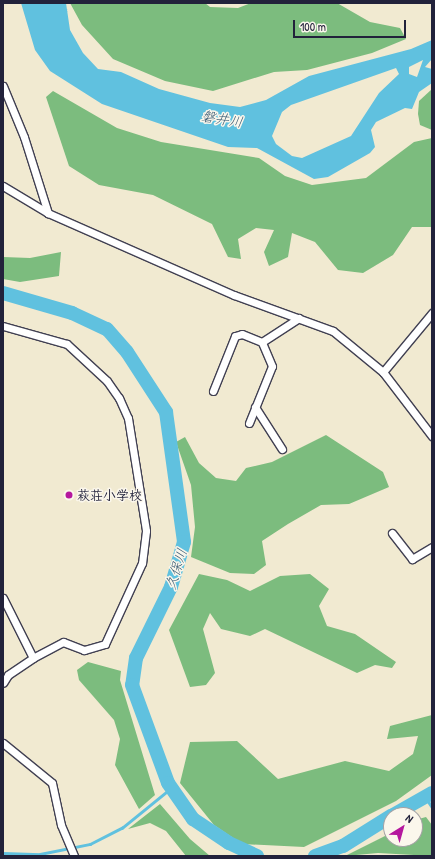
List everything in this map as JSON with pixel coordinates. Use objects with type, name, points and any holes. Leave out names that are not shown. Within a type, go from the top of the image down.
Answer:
[{"type":"street","points":[[3,86],[24,137],[48,213]]},
{"type":"street","points":[[3,186],[48,213],[234,295],[333,331],[383,372],[432,436]]},
{"type":"street","points":[[383,372],[432,313]]},
{"type":"street","points":[[262,342],[299,318]]},
{"type":"street","points":[[3,326],[67,344],[107,381],[119,398],[128,418],[146,531],[142,564],[105,644],[84,650],[63,642],[33,658],[3,683]]},
{"type":"street","points":[[213,391],[235,336],[242,334],[262,342],[272,366],[249,423]]},
{"type":"street","points":[[255,407],[282,449]]},
{"type":"street","points":[[392,533],[412,559],[432,547]]},
{"type":"street","points":[[3,598],[33,658]]},
{"type":"street","points":[[3,743],[52,783],[61,825],[74,856]]},
{"type":"green space","points":[[70,3],[205,3],[210,7],[238,8],[251,3],[337,3],[370,22],[400,28],[406,39],[372,53],[307,70],[274,72],[213,91],[165,81],[113,59],[82,25]]},
{"type":"green space","points":[[432,89],[432,130],[420,125],[418,114],[419,101]]},
{"type":"green space","points":[[53,91],[117,128],[161,142],[259,158],[285,176],[312,185],[366,178],[414,142],[432,138],[432,227],[412,227],[393,255],[363,273],[338,270],[315,242],[292,233],[288,257],[269,266],[264,252],[274,230],[256,228],[238,239],[241,259],[228,257],[212,224],[153,195],[99,185],[69,166],[46,97]]},
{"type":"green space","points":[[61,252],[59,276],[20,282],[3,279],[3,257],[30,258]]},
{"type":"green space","points":[[326,435],[383,472],[389,487],[349,504],[321,505],[288,524],[262,541],[266,565],[254,574],[230,573],[191,557],[195,527],[191,485],[176,442],[185,437],[199,463],[216,478],[236,481],[246,468],[272,462]]},
{"type":"green space","points":[[199,574],[227,580],[250,591],[280,576],[310,574],[329,589],[319,606],[327,626],[355,634],[396,662],[392,668],[375,665],[357,673],[265,629],[250,636],[221,629],[210,613],[203,629],[215,673],[206,685],[190,687],[169,630]]},
{"type":"green space","points":[[88,662],[121,671],[120,680],[155,795],[139,809],[115,765],[120,739],[114,720],[79,680],[77,670]]},
{"type":"green space","points":[[432,715],[432,775],[396,801],[304,847],[242,844],[214,825],[180,783],[190,742],[237,741],[278,779],[345,761],[389,771],[413,754],[418,736],[387,739],[390,726]]},
{"type":"green space","points":[[160,804],[190,839],[210,856],[186,856],[166,831],[150,823],[128,829]]},
{"type":"green space","points":[[426,817],[432,825],[432,856],[378,853],[345,856],[383,837],[383,847],[423,847],[423,818]]},
{"type":"water","name":"磐井川","points":[[21,3],[66,3],[70,30],[83,53],[98,69],[121,72],[159,89],[210,103],[240,107],[266,100],[309,76],[411,49],[432,40],[432,59],[425,67],[432,69],[432,83],[419,92],[412,109],[405,108],[376,122],[371,130],[375,147],[370,153],[328,177],[314,179],[257,148],[228,147],[102,104],[50,71],[35,50]],"holes":[[[423,60],[417,77],[409,74],[409,67]],[[396,68],[399,74],[379,93],[351,136],[302,158],[292,156],[276,144],[272,136],[282,112],[291,105]]]},
{"type":"waterway","name":"久保川","points":[[3,293],[72,313],[107,329],[127,352],[166,412],[184,542],[171,587],[136,658],[132,685],[168,783],[193,819],[229,843],[257,856]]},
{"type":"waterway","points":[[3,853],[40,854],[90,844],[122,828],[171,788]]},
{"type":"waterway","name":"久保川","points":[[407,807],[432,793]]},
{"type":"waterway","points":[[426,798],[432,807]]},
{"type":"waterway","name":"久保川","points":[[315,856],[343,846],[383,821]]},
{"type":"place","name":"萩荘小学校","points":[[69,495]]}]
